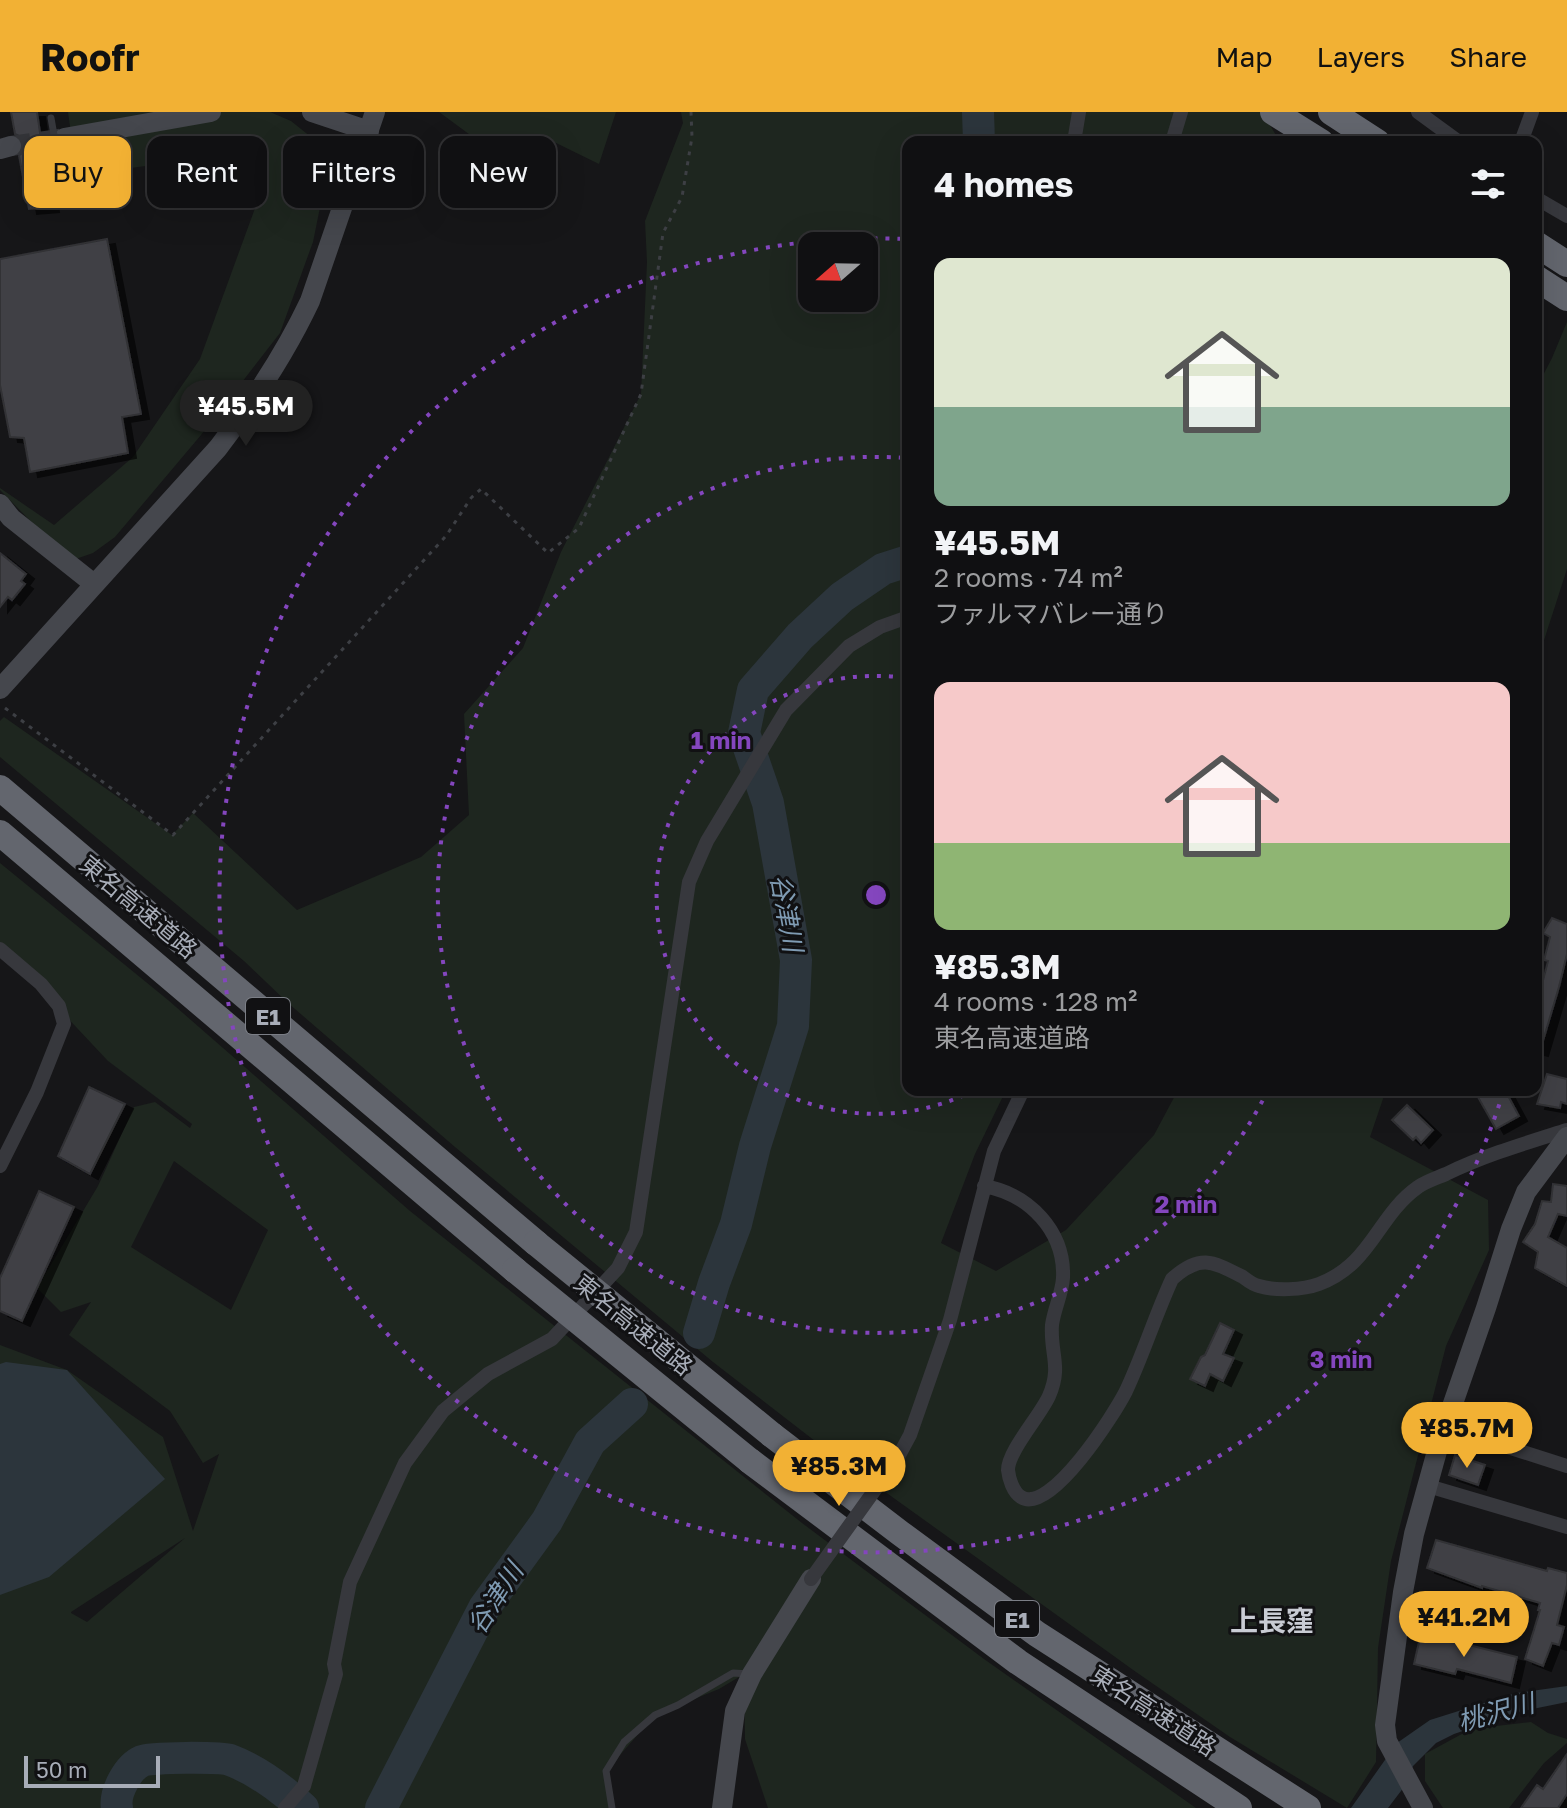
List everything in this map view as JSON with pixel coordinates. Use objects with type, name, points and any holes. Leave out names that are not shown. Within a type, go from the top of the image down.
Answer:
[{"type":"highway","points":[[1273,112],[1311,136]]},
{"type":"highway","points":[[1331,112],[1368,136]]},
{"type":"highway","points":[[1542,248],[1567,264]]},
{"type":"highway","points":[[1542,282],[1567,298]]},
{"type":"highway","name":"東名高速道路","points":[[0,788],[536,1243],[772,1435],[1037,1634],[1308,1808]]},
{"type":"highway","name":"東名高速道路","points":[[0,833],[515,1270],[750,1461],[1018,1662],[1239,1808]]},
{"type":"street","points":[[75,136],[211,112]]},
{"type":"street","points":[[0,689],[218,448],[242,417],[296,330],[310,301],[373,117],[312,112]]},
{"type":"street","points":[[1075,136],[1079,112]]},
{"type":"street","points":[[1174,136],[1181,112]]},
{"type":"street","points":[[1418,112],[1451,136]]},
{"type":"street","points":[[1523,136],[1532,112]]},
{"type":"street","points":[[1542,201],[1567,216]]},
{"type":"street","points":[[0,504],[11,518],[94,584]]},
{"type":"street","points":[[285,1808],[304,1786],[336,1674],[334,1664],[350,1582],[405,1463],[443,1411],[488,1374],[552,1339],[618,1268],[636,1232],[689,882],[707,841],[786,710],[849,646],[880,627],[902,619]]},
{"type":"street","points":[[0,949],[41,984],[59,1006],[64,1024],[37,1092],[0,1166]]},
{"type":"street","points":[[722,1808],[735,1711],[752,1674],[811,1579],[897,1459],[910,1435],[950,1320],[994,1151],[1020,1096]]},
{"type":"street","points":[[984,1186],[1000,1188],[1030,1205],[1047,1224],[1058,1244],[1063,1263],[1063,1282],[1052,1326],[1057,1371],[1048,1397],[1010,1460],[1008,1470],[1017,1493],[1026,1499],[1036,1499],[1058,1484],[1093,1445],[1125,1392],[1172,1279],[1185,1267],[1212,1262],[1259,1286],[1293,1289],[1318,1284],[1344,1272],[1362,1256],[1388,1218],[1420,1186],[1475,1160],[1567,1130]]},
{"type":"street","points":[[1423,1808],[1387,1741],[1385,1725],[1414,1534],[1445,1427],[1511,1229],[1526,1192],[1567,1137]]},
{"type":"street","points":[[1445,1427],[1567,1466]]},
{"type":"street","points":[[1428,1486],[1567,1527]]},
{"type":"lane","points":[[51,115],[54,136]]},
{"type":"lane","points":[[612,1808],[606,1771],[624,1742],[655,1715],[733,1673],[752,1674]]},
{"type":"path","points":[[0,704],[173,835],[446,536],[471,498],[481,489],[548,553],[579,528],[641,394],[663,233],[682,197],[692,137],[691,112]]},
{"type":"shaded area","points":[[68,112],[270,112],[291,121],[310,136],[283,136],[283,208],[320,208],[313,242],[280,333],[201,435],[115,537],[93,553],[70,561],[0,488],[54,525],[133,457],[200,359],[255,208],[267,208],[267,136],[147,136],[147,166],[131,168],[131,136],[71,136]]},
{"type":"shaded area","points":[[439,112],[616,112],[599,164],[556,143],[556,136],[472,136]]},
{"type":"shaded area","points":[[681,112],[1262,112],[1276,136],[902,136],[902,1096],[1003,1096],[975,1154],[941,1243],[996,1271],[1066,1230],[1154,1135],[1175,1096],[1384,1096],[1370,1137],[1488,1200],[1489,1250],[1446,1346],[1391,1561],[1378,1648],[1376,1762],[1347,1808],[1230,1737],[1136,1672],[824,1448],[713,1362],[455,1147],[288,1003],[244,961],[0,757],[0,721],[4,717],[172,835],[193,813],[297,910],[421,857],[469,815],[464,714],[523,648],[561,552],[641,394],[647,262],[645,221],[683,123]]},
{"type":"shaded area","points":[[1567,322],[1567,569],[1542,646],[1542,377]]},
{"type":"shaded area","points":[[0,863],[168,1000],[410,1211],[802,1523],[984,1659],[1196,1808],[768,1808],[745,1739],[744,1674],[719,1689],[655,1715],[606,1771],[609,1808],[0,1808],[0,1345],[67,1370],[163,1437],[193,1531],[219,1454],[203,1463],[170,1411],[69,1335],[91,1302],[61,1312],[37,1288],[98,1186],[134,1107],[155,1102],[190,1128],[192,1124],[108,1061],[0,946]],"holes":[[[174,1161],[268,1230],[231,1310],[131,1247]],[[185,1538],[87,1622],[71,1613],[71,1612]]]},
{"type":"shaded area","points":[[1531,1722],[1548,1733],[1567,1739],[1567,1743],[1544,1763],[1509,1808],[1443,1808],[1425,1781],[1425,1754],[1471,1729]]},
{"type":"water","points":[[6,1362],[67,1370],[165,1479],[49,1577],[0,1595],[0,1364]]},
{"type":"water","name":"桃沢川","points":[[1567,1686],[1567,1702],[1518,1712],[1436,1743],[1413,1766],[1404,1787],[1388,1808],[1351,1808],[1397,1743],[1430,1720],[1516,1693]]},
{"type":"building","points":[[11,112],[37,112],[41,136],[24,136],[24,143],[15,134]]},
{"type":"building","points":[[24,143],[24,182],[19,156]]},
{"type":"building","points":[[107,239],[141,414],[122,417],[128,453],[30,472],[24,438],[10,437],[0,385],[0,259]]},
{"type":"building","points":[[0,553],[26,574],[21,581],[25,584],[12,600],[8,597],[0,607]]},
{"type":"building","points":[[1552,918],[1567,924],[1567,954],[1542,1044],[1542,984],[1550,937],[1543,933]]},
{"type":"building","points":[[1547,1074],[1567,1079],[1567,1104],[1561,1102],[1560,1108],[1537,1104]]},
{"type":"building","points":[[89,1087],[125,1104],[90,1174],[58,1156]]},
{"type":"building","points":[[1477,1096],[1508,1096],[1519,1116],[1496,1129]]},
{"type":"building","points":[[1407,1105],[1433,1130],[1421,1143],[1416,1137],[1413,1140],[1392,1120]]},
{"type":"building","points":[[1553,1184],[1567,1186],[1567,1216],[1558,1214],[1548,1237],[1567,1248],[1567,1286],[1535,1268],[1538,1252],[1523,1242],[1535,1224],[1542,1201],[1551,1202]]},
{"type":"building","points":[[39,1191],[74,1207],[22,1321],[0,1311],[0,1278]]},
{"type":"building","points":[[1220,1323],[1234,1330],[1223,1354],[1234,1358],[1223,1381],[1210,1374],[1205,1386],[1190,1379]]},
{"type":"building","points":[[1455,1455],[1485,1465],[1478,1485],[1449,1475]]},
{"type":"building","points":[[1436,1540],[1547,1571],[1548,1568],[1567,1573],[1557,1625],[1564,1627],[1559,1645],[1552,1643],[1543,1666],[1525,1659],[1540,1603],[1482,1588],[1427,1568]]},
{"type":"building","points":[[1421,1633],[1517,1657],[1511,1683],[1457,1669],[1455,1674],[1414,1664]]},
{"type":"building","points":[[1567,1754],[1567,1794],[1558,1808],[1521,1808],[1537,1785],[1543,1789]]},
{"type":"waterway","name":"谷津川","points":[[978,112],[979,136]]},
{"type":"waterway","name":"谷津川","points":[[699,1333],[736,1224],[755,1146],[793,1026],[796,960],[768,803],[744,733],[753,690],[800,636],[842,597],[883,569],[902,563]]},
{"type":"waterway","name":"谷津川","points":[[381,1808],[484,1608],[547,1521],[590,1442],[632,1404]]},
{"type":"waterway","name":"谷津川","points":[[117,1808],[120,1788],[137,1764],[148,1760],[186,1758],[224,1759],[240,1764],[269,1781],[303,1808]]},
{"type":"tunnel","points":[[11,146],[24,144]]},
{"type":"district","name":"上長窪","points":[[1272,1620]]}]
